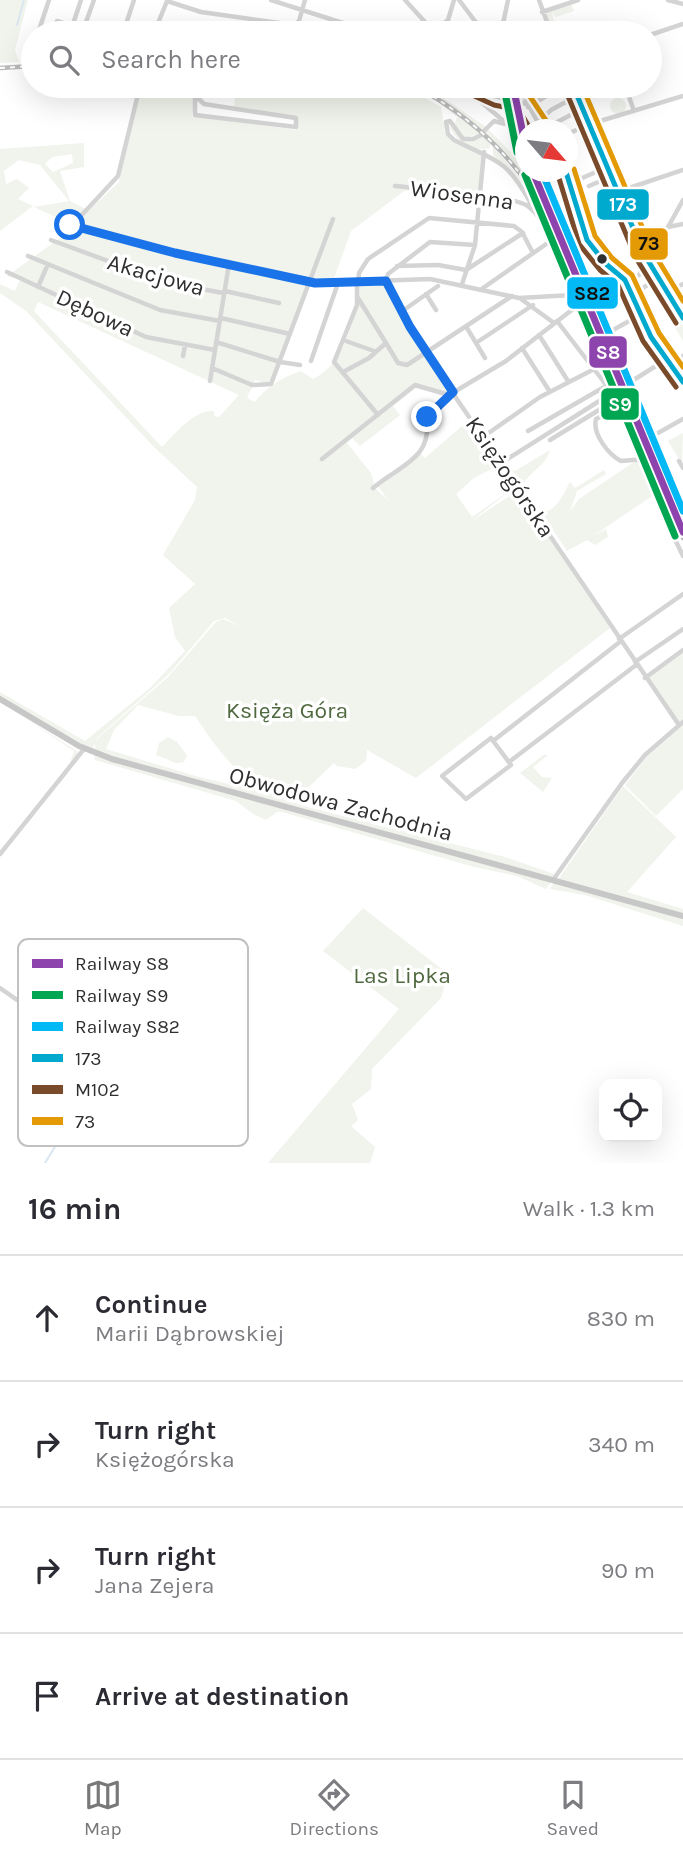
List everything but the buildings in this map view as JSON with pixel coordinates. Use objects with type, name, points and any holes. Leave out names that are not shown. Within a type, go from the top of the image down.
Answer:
[{"type":"main road","name":"Obwodowa Zachodnia","points":[[0,699],[86,750],[683,916]]},
{"type":"street","points":[[42,21],[49,0]]},
{"type":"street","points":[[74,21],[81,0]]},
{"type":"street","points":[[86,21],[94,0]]},
{"type":"street","points":[[126,21],[134,0]]},
{"type":"street","points":[[159,21],[167,0],[201,12],[268,21]]},
{"type":"street","points":[[271,0],[336,21]]},
{"type":"street","points":[[298,21],[305,0]]},
{"type":"street","points":[[405,0],[424,21]]},
{"type":"street","points":[[447,21],[456,0],[474,21]]},
{"type":"street","points":[[504,21],[508,0]]},
{"type":"street","points":[[539,0],[546,21]]},
{"type":"street","points":[[542,12],[578,0]]},
{"type":"street","points":[[668,0],[683,4]]},
{"type":"street","points":[[662,31],[683,24]]},
{"type":"street","points":[[578,129],[683,96]]},
{"type":"street","points":[[79,218],[118,176],[137,98]]},
{"type":"street","points":[[475,98],[506,123]]},
{"type":"street","points":[[480,101],[488,98]]},
{"type":"street","points":[[506,123],[509,122],[515,98],[527,106],[535,119]]},
{"type":"street","points":[[527,106],[541,98]]},
{"type":"street","points":[[543,119],[551,110],[573,98]]},
{"type":"street","points":[[578,98],[646,256],[683,318]]},
{"type":"street","points":[[629,98],[634,111]]},
{"type":"street","points":[[195,99],[204,104],[296,118],[296,127],[195,115],[195,99]]},
{"type":"street","points":[[563,119],[582,109]]},
{"type":"street","points":[[506,123],[494,121],[473,139],[463,139],[450,121],[446,122],[447,131],[452,138],[496,158],[508,170],[529,200],[528,206]]},
{"type":"street","points":[[462,284],[475,244],[484,152]]},
{"type":"street","points":[[607,167],[569,184],[587,240],[629,287],[640,315],[683,382]]},
{"type":"street","points":[[617,192],[683,170]]},
{"type":"street","points":[[589,186],[610,177]]},
{"type":"street","name":"Wiosenna","points":[[395,186],[506,199],[528,206],[545,226],[552,240],[574,288],[572,295],[583,302],[604,361],[594,369]]},
{"type":"street","points":[[373,488],[424,448],[429,435],[427,417],[451,394],[522,348],[583,302],[629,287],[640,274],[651,243],[668,227],[683,200]]},
{"type":"street","points":[[378,415],[334,362],[357,297],[359,273],[368,259],[419,221],[434,217],[514,226],[523,233],[533,253]]},
{"type":"street","points":[[212,368],[252,385],[270,385],[333,219]]},
{"type":"street","points":[[668,227],[683,224]]},
{"type":"street","points":[[70,225],[310,282],[422,279],[483,288],[519,298],[555,322],[617,399],[633,431]]},
{"type":"street","points":[[396,267],[438,265],[466,270],[523,233]]},
{"type":"street","name":"Akacjowa","points":[[51,240],[165,282],[279,303]]},
{"type":"street","points":[[483,288],[552,240]]},
{"type":"street","points":[[386,281],[388,274],[396,267],[432,241],[475,244]]},
{"type":"street","points":[[640,243],[651,243]]},
{"type":"street","points":[[28,256],[160,310],[290,334]]},
{"type":"street","points":[[38,287],[48,264]]},
{"type":"street","points":[[210,382],[229,264]]},
{"type":"street","name":"Dębowa","points":[[7,272],[146,337],[215,350]]},
{"type":"street","points":[[590,279],[594,286],[615,272]]},
{"type":"street","points":[[629,287],[640,290],[654,281],[655,273]]},
{"type":"street","points":[[640,274],[655,273]]},
{"type":"street","name":"Księżogórska","points":[[386,281],[401,312],[451,394],[501,463],[645,677],[681,724]]},
{"type":"street","points":[[311,361],[338,283]]},
{"type":"street","points":[[667,293],[683,284]]},
{"type":"street","points":[[401,312],[438,286]]},
{"type":"street","points":[[426,294],[436,310]]},
{"type":"street","points":[[519,298],[572,295]]},
{"type":"street","points":[[357,297],[402,365],[467,328],[512,296]]},
{"type":"street","points":[[476,343],[533,305]]},
{"type":"street","points":[[613,330],[640,315]]},
{"type":"street","points":[[467,328],[485,358]]},
{"type":"street","points":[[539,334],[568,382]]},
{"type":"street","points":[[343,340],[374,351]]},
{"type":"street","points":[[216,342],[280,362],[300,365]]},
{"type":"street","points":[[345,372],[369,358],[386,343]]},
{"type":"street","points":[[183,356],[185,345]]},
{"type":"street","points":[[522,348],[550,392]]},
{"type":"street","points":[[673,366],[683,356]]},
{"type":"street","points":[[632,381],[667,359]]},
{"type":"street","points":[[483,437],[550,392],[594,369]]},
{"type":"street","points":[[321,459],[415,386],[451,394]]},
{"type":"street","points":[[528,431],[606,386]]},
{"type":"street","points":[[501,463],[612,393]]},
{"type":"street","points":[[550,440],[617,399]]},
{"type":"street","points":[[621,406],[596,419],[597,433],[610,453],[621,461],[645,458]]},
{"type":"street","points":[[658,433],[683,419]]},
{"type":"street","points":[[639,446],[667,523],[683,556]]},
{"type":"street","points":[[679,461],[683,468]]},
{"type":"street","points":[[493,741],[620,640],[683,594]]},
{"type":"street","points":[[508,762],[683,629]]},
{"type":"street","points":[[645,677],[683,650]]},
{"type":"street","points":[[553,880],[622,783],[645,755],[681,724]]},
{"type":"street","points":[[61,737],[79,750],[79,756]]},
{"type":"street","points":[[491,738],[508,762],[511,765],[466,799],[442,776],[491,738]]},
{"type":"street","points":[[66,774],[86,750]]},
{"type":"street","points":[[0,854],[86,750]]},
{"type":"street","points":[[0,988],[18,1001]]},
{"type":"green space","points":[[0,0],[28,0],[15,50],[19,62],[0,63]]},
{"type":"green space","points":[[571,4],[574,11],[556,17],[552,13],[554,21],[549,21],[545,12]]},
{"type":"green space","points":[[139,98],[194,98],[192,116],[296,130],[298,117],[234,108],[235,98],[425,98],[441,107],[445,133],[482,153],[480,193],[423,188],[404,191],[351,231],[333,281],[311,280],[107,233],[107,230],[106,233],[75,225],[78,222],[81,224],[78,221],[119,182],[125,146]]},
{"type":"green space","points":[[431,98],[441,102],[481,133],[465,138],[454,125],[457,117]]},
{"type":"green space","points":[[437,98],[444,98],[486,127],[515,157],[515,166],[497,146],[473,124]]},
{"type":"green space","points":[[618,98],[624,100],[624,112],[618,114],[612,112],[610,106],[612,100]]},
{"type":"green space","points":[[447,122],[465,141],[483,135],[490,142],[490,148],[474,149],[462,143]]},
{"type":"green space","points":[[84,143],[84,167],[60,171],[70,201],[86,209],[70,224],[34,207],[69,201],[40,165],[19,160],[4,171],[6,184],[17,179],[29,188],[18,199],[33,206],[0,231],[0,149]],"holes":[[[72,154],[73,163],[53,172],[45,164],[52,157]]]},
{"type":"green space","points":[[493,146],[515,173],[515,177],[493,155]]},
{"type":"green space","points":[[519,182],[523,182],[530,191],[547,225]]},
{"type":"green space","points":[[555,217],[576,259],[587,297]]},
{"type":"green space","name":"Księża Góra","points":[[74,228],[172,254],[308,284],[270,384],[255,380],[247,398],[255,402],[270,387],[288,376],[301,371],[313,379],[324,372],[341,351],[347,338],[359,284],[385,285],[450,392],[446,396],[416,388],[393,406],[400,415],[360,446],[352,438],[347,443],[371,473],[375,488],[388,500],[378,486],[420,453],[425,458],[469,420],[499,465],[474,478],[456,494],[472,517],[515,487],[470,522],[517,491],[610,628],[416,778],[367,750],[366,761],[355,769],[334,763],[294,801],[300,805],[505,857],[554,874],[552,878],[95,751],[95,744],[92,750],[0,698],[0,692],[85,741],[150,688],[185,651],[175,637],[169,608],[195,584],[163,555],[195,500],[197,487],[154,447],[26,311],[0,293],[0,284],[15,291],[20,280],[7,276]],"holes":[[[38,302],[239,395],[219,417],[214,416],[214,411],[207,411],[192,418],[162,447],[34,311]],[[225,618],[240,626],[223,619],[216,622],[168,677],[96,742],[98,737],[169,674],[214,621]],[[138,705],[179,716],[195,716],[226,758],[264,792],[199,777],[106,749],[114,730]]]},
{"type":"green space","points":[[672,308],[683,326],[683,341],[666,312]]},
{"type":"green space","points":[[683,433],[682,464],[668,441]]},
{"type":"green space","points":[[550,450],[522,487],[504,463],[515,471]]},
{"type":"green space","points":[[640,458],[644,459],[655,494],[593,536],[606,529],[608,537],[595,545],[587,540],[567,551],[542,513],[556,505],[570,482],[575,488],[604,470],[606,474],[577,491],[570,511],[579,499]]},
{"type":"green space","points":[[683,651],[683,789],[656,816],[625,785],[646,758],[682,726],[647,677]]},
{"type":"green space","points":[[0,701],[78,752],[69,766],[74,751]]},
{"type":"green space","points":[[168,737],[177,742],[187,755],[184,762],[176,763],[156,755],[159,743]]},
{"type":"green space","points":[[545,754],[547,756],[533,767],[542,777],[552,778],[543,792],[520,773]]},
{"type":"green space","points":[[94,755],[551,882],[546,889],[517,876],[474,867],[282,812],[277,812],[266,820],[236,801],[95,760]]},
{"type":"green space","points":[[623,786],[676,837],[627,892],[683,909],[683,914],[558,880]]},
{"type":"green space","points":[[554,882],[683,918],[683,926],[585,895],[550,889]]},
{"type":"green space","name":"Las Lipka","points":[[363,908],[448,974],[441,998],[372,1069],[371,1089],[352,1104],[358,1120],[351,1126],[375,1147],[370,1163],[268,1163],[399,1009],[323,951]]},
{"type":"waterway","points":[[17,25],[24,0]]},
{"type":"waterway","points":[[45,1163],[55,1146]]},
{"type":"railway","points":[[0,68],[21,67]]},
{"type":"railway","points":[[436,98],[488,138],[504,154],[544,209],[683,538]]},
{"type":"rail line","name":"S9","points":[[506,98],[515,142]]},
{"type":"rail line","name":"S8","points":[[516,98],[520,119]]},
{"type":"rail line","name":"S9","points":[[528,182],[675,536]]},
{"type":"rail line","name":"S8","points":[[537,182],[683,532]]},
{"type":"rail line","name":"S82","points":[[546,182],[683,511]]},
{"type":"transit line","name":"M102","points":[[479,98],[494,105],[519,110],[524,119]]},
{"type":"transit line","name":"73","points":[[531,98],[545,119]]},
{"type":"transit line","name":"M102","points":[[569,98],[636,258],[676,323]]},
{"type":"transit line","name":"173","points":[[578,98],[644,254],[683,318]]},
{"type":"transit line","name":"73","points":[[587,98],[652,250],[683,301]]},
{"type":"transit line","name":"M102","points":[[560,182],[579,244],[600,270],[618,285],[643,341],[676,387]]},
{"type":"transit line","name":"173","points":[[569,182],[587,240],[606,264],[625,280],[651,337],[683,382]]},
{"type":"transit line","name":"73","points":[[578,182],[595,236],[612,258],[632,275],[659,333],[683,367]]},
{"type":"route","points":[[70,225],[175,253],[315,283],[386,281],[391,296],[453,392],[427,417]]}]
